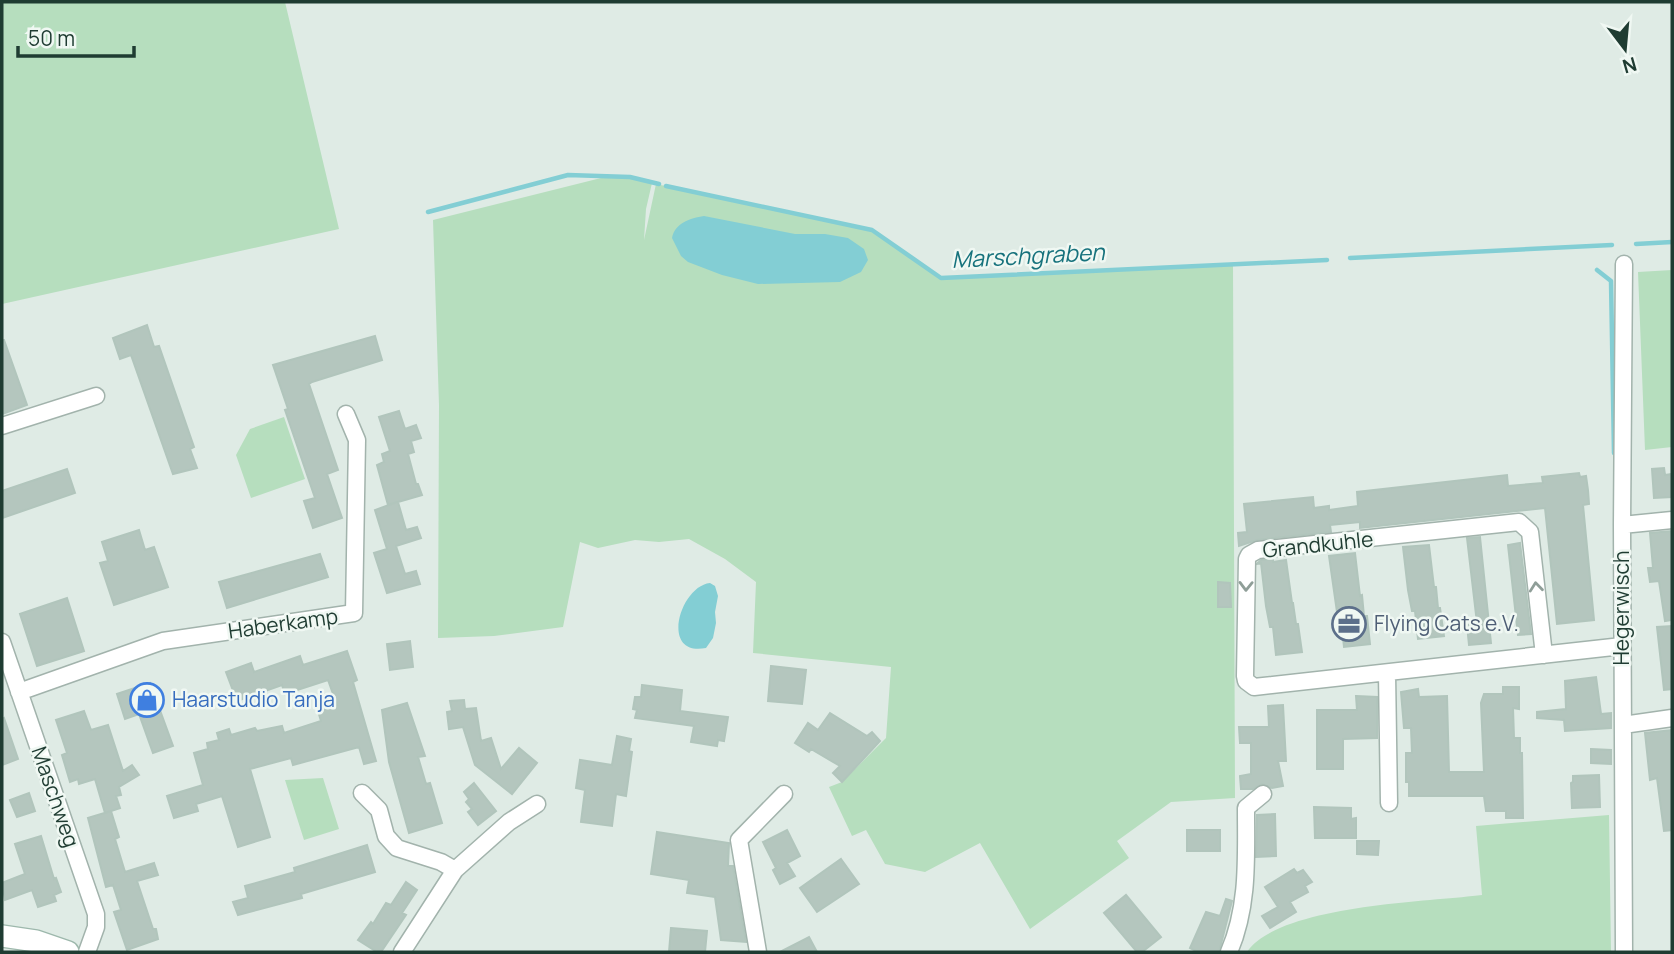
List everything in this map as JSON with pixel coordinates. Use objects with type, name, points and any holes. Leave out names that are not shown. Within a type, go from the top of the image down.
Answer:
[{"type":"main road","points":[[2,936],[36,941],[68,952]]},
{"type":"street","name":"Hegerwisch","points":[[1624,264],[1624,952]]},
{"type":"street","points":[[2,426],[96,396]]},
{"type":"street","name":"Haberkamp","points":[[19,692],[163,641],[354,613],[357,440],[346,414]]},
{"type":"street","points":[[1622,525],[1672,520]]},
{"type":"street","name":"Grandkuhle","points":[[1544,655],[1530,532],[1519,522],[1253,552],[1249,555],[1245,670],[1246,681],[1250,685],[1260,687],[1387,673],[1544,655],[1622,646]]},
{"type":"street","name":"Maschweg","points":[[2,642],[96,914],[96,927],[87,952]]},
{"type":"street","points":[[1387,673],[1389,803]]},
{"type":"street","points":[[1623,725],[1672,718]]},
{"type":"street","points":[[362,793],[379,810],[386,836],[397,848],[441,862],[455,870]]},
{"type":"street","points":[[758,952],[739,840],[784,794]]},
{"type":"street","points":[[1229,952],[1240,920],[1247,875],[1246,808],[1263,794]]},
{"type":"street","points":[[402,952],[455,870],[509,822],[537,804]]},
{"type":"green space","points":[[2,2],[285,2],[339,229],[2,304]]},
{"type":"green space","points":[[630,177],[652,183],[646,209],[644,240],[656,184],[872,230],[942,278],[1233,264],[1235,798],[1171,802],[1117,841],[1129,858],[1030,929],[980,843],[925,872],[885,864],[866,830],[852,836],[829,787],[842,782],[886,738],[891,667],[753,653],[756,582],[725,559],[689,539],[659,542],[635,540],[598,548],[580,542],[563,627],[494,636],[438,638],[439,405],[433,220],[601,178]]},
{"type":"green space","points":[[1672,270],[1672,447],[1645,450],[1638,272]]},
{"type":"green space","points":[[284,417],[305,479],[251,498],[236,455],[250,429]]},
{"type":"green space","points":[[323,778],[339,829],[304,840],[285,780]]},
{"type":"green space","points":[[1609,815],[1611,952],[1247,952],[1264,936],[1289,924],[1321,915],[1356,908],[1482,895],[1476,826]]},
{"type":"water","points":[[704,216],[795,234],[825,234],[848,238],[864,249],[868,260],[861,272],[840,282],[758,284],[722,275],[688,262],[681,256],[672,238],[676,229],[684,222]]},
{"type":"water","points":[[710,583],[715,586],[718,596],[713,638],[706,648],[691,648],[683,642],[679,632],[679,620],[690,596],[699,587]]},
{"type":"building","points":[[147,325],[154,347],[159,346],[194,447],[190,449],[197,468],[173,474],[131,355],[120,359],[113,338]]},
{"type":"building","points":[[375,336],[382,360],[309,384],[338,470],[327,474],[342,518],[313,528],[304,501],[315,498],[285,410],[288,409],[273,365]]},
{"type":"building","points":[[2,340],[27,405],[2,414]]},
{"type":"building","points":[[399,411],[405,429],[416,425],[421,438],[411,441],[414,452],[408,454],[416,484],[422,495],[398,502],[406,530],[417,527],[421,538],[396,546],[405,574],[416,571],[420,584],[387,593],[374,553],[387,549],[375,510],[397,502],[388,505],[377,465],[384,462],[382,454],[390,451],[379,417]]},
{"type":"building","points":[[1664,468],[1665,475],[1672,474],[1672,497],[1654,498],[1652,469]]},
{"type":"building","points":[[67,469],[75,493],[2,518],[2,491]]},
{"type":"building","points":[[1579,473],[1580,477],[1586,476],[1588,490],[1589,504],[1583,505],[1594,620],[1557,624],[1545,508],[1360,528],[1360,522],[1330,525],[1331,532],[1257,540],[1239,546],[1238,533],[1247,532],[1244,504],[1313,497],[1314,508],[1329,506],[1329,510],[1358,506],[1357,492],[1507,475],[1508,486],[1543,483],[1542,477]]},
{"type":"building","points":[[139,530],[145,550],[154,547],[168,587],[114,605],[100,563],[108,561],[102,542]]},
{"type":"building","points":[[1672,531],[1672,620],[1665,621],[1659,581],[1650,582],[1648,568],[1653,568],[1650,533]]},
{"type":"building","points":[[1480,537],[1491,643],[1469,645],[1467,625],[1477,623],[1467,538]]},
{"type":"building","points":[[1520,543],[1531,634],[1518,635],[1508,545]]},
{"type":"building","points":[[1429,545],[1444,636],[1418,639],[1403,547]]},
{"type":"building","points":[[1355,553],[1370,644],[1344,647],[1329,556]]},
{"type":"building","points":[[320,554],[328,577],[227,608],[219,582]]},
{"type":"building","points":[[1273,559],[1273,562],[1286,560],[1302,652],[1276,655],[1261,563],[1257,564],[1261,560]]},
{"type":"building","points":[[1218,582],[1230,583],[1231,607],[1218,607]]},
{"type":"building","points":[[67,598],[84,651],[37,666],[20,614]]},
{"type":"building","points":[[1672,626],[1672,689],[1664,690],[1657,627]]},
{"type":"building","points":[[410,641],[413,667],[390,670],[387,644]]},
{"type":"building","points":[[347,651],[357,680],[353,682],[376,761],[364,764],[359,747],[293,765],[291,758],[250,769],[270,837],[238,847],[222,796],[196,804],[198,811],[174,818],[167,796],[203,785],[194,753],[208,749],[207,743],[219,740],[217,733],[229,729],[231,735],[255,728],[257,731],[282,726],[284,733],[321,721],[318,711],[337,705],[328,680],[285,694],[282,685],[237,701],[226,672],[251,663],[254,672],[300,656],[303,665]]},
{"type":"building","points":[[771,666],[806,670],[802,704],[768,701]]},
{"type":"building","points":[[1596,677],[1601,714],[1611,713],[1611,728],[1565,731],[1564,720],[1537,718],[1537,712],[1566,709],[1565,681]]},
{"type":"building","points":[[150,683],[173,746],[153,753],[139,714],[125,719],[117,694]]},
{"type":"building","points":[[642,685],[682,690],[680,711],[728,717],[724,741],[718,740],[717,746],[691,742],[694,726],[635,718],[635,697],[641,697]]},
{"type":"building","points":[[1503,687],[1519,687],[1519,709],[1513,708],[1514,738],[1520,738],[1522,753],[1523,818],[1506,818],[1506,811],[1486,811],[1484,796],[1409,796],[1406,753],[1412,753],[1411,728],[1404,728],[1401,692],[1418,689],[1419,697],[1447,696],[1449,772],[1484,772],[1481,703],[1484,694],[1503,694]]},
{"type":"building","points":[[1356,696],[1377,697],[1377,738],[1343,739],[1343,769],[1317,769],[1317,710],[1357,710]]},
{"type":"building","points":[[464,700],[465,709],[476,708],[481,741],[491,738],[501,769],[519,748],[537,763],[512,794],[475,765],[463,727],[449,729],[447,712],[452,711],[450,701]]},
{"type":"building","points":[[407,703],[425,756],[418,757],[426,784],[430,783],[442,823],[409,833],[389,762],[382,710]]},
{"type":"building","points":[[1283,705],[1286,761],[1278,761],[1283,786],[1272,788],[1262,784],[1253,789],[1241,789],[1240,776],[1251,774],[1251,743],[1240,743],[1239,727],[1269,727],[1268,706]]},
{"type":"building","points":[[84,711],[91,730],[108,725],[123,771],[132,765],[139,775],[119,787],[121,795],[116,796],[120,808],[105,813],[95,779],[79,784],[78,779],[70,782],[62,755],[67,753],[56,720]]},
{"type":"building","points":[[830,713],[867,736],[872,732],[880,741],[842,782],[833,773],[840,766],[795,743],[808,723],[818,730]]},
{"type":"building","points":[[4,718],[18,759],[2,765],[2,719]]},
{"type":"building","points":[[1672,730],[1672,830],[1664,831],[1657,778],[1650,780],[1645,733]]},
{"type":"building","points":[[617,736],[631,739],[629,751],[632,752],[626,796],[616,794],[612,826],[581,822],[585,790],[576,788],[580,760],[612,765]]},
{"type":"building","points":[[1591,749],[1611,750],[1611,764],[1591,763]]},
{"type":"building","points":[[1599,775],[1600,807],[1572,808],[1573,776]]},
{"type":"building","points":[[474,783],[496,811],[478,825],[468,812],[472,809],[466,802],[469,799],[464,792]]},
{"type":"building","points":[[29,793],[35,811],[17,817],[10,800]]},
{"type":"building","points":[[1314,807],[1351,808],[1351,819],[1356,818],[1356,838],[1315,838]]},
{"type":"building","points":[[111,811],[119,837],[115,839],[125,872],[154,863],[158,875],[137,881],[158,939],[127,950],[114,912],[121,910],[113,885],[106,887],[88,818]]},
{"type":"building","points":[[1275,814],[1276,856],[1256,857],[1257,815]]},
{"type":"building","points":[[787,830],[800,856],[787,863],[795,876],[780,884],[773,870],[776,868],[763,842]]},
{"type":"building","points":[[1187,830],[1220,830],[1220,851],[1187,851]]},
{"type":"building","points":[[657,832],[729,843],[728,866],[733,866],[746,942],[721,940],[715,897],[687,893],[689,880],[651,874]]},
{"type":"building","points":[[41,836],[54,879],[56,878],[61,892],[54,895],[56,901],[38,907],[32,890],[5,900],[2,883],[25,874],[15,844]]},
{"type":"building","points":[[1357,841],[1379,841],[1378,855],[1357,854]]},
{"type":"building","points":[[367,845],[375,872],[301,894],[302,898],[238,915],[233,902],[248,898],[245,886],[295,872],[294,868]]},
{"type":"building","points":[[841,859],[859,884],[817,912],[800,888]]},
{"type":"building","points":[[1294,869],[1297,873],[1303,870],[1312,882],[1305,886],[1308,892],[1290,902],[1296,912],[1270,928],[1262,916],[1278,907],[1265,887]]},
{"type":"building","points":[[406,882],[417,890],[402,913],[406,915],[381,952],[377,952],[358,940],[371,922],[373,924],[386,903],[391,905]]},
{"type":"building","points":[[1126,895],[1161,937],[1142,952],[1137,952],[1104,913]]},
{"type":"building","points":[[1226,899],[1232,901],[1219,952],[1198,952],[1190,948],[1206,912],[1220,916]]},
{"type":"building","points":[[671,928],[707,931],[705,952],[669,952]]},
{"type":"building","points":[[809,937],[817,952],[780,952]]},
{"type":"waterway","name":"Marschgraben","points":[[428,212],[568,175],[630,177],[659,184]]},
{"type":"waterway","name":"Marschgraben","points":[[666,186],[872,230],[941,278],[1327,260]]},
{"type":"waterway","name":"Marschgraben","points":[[1636,244],[1672,242]]},
{"type":"waterway","name":"Marschgraben","points":[[1350,258],[1612,245]]},
{"type":"waterway","points":[[1597,270],[1611,281],[1614,453]]},
{"type":"place","name":"Flying Cats e.V.","points":[[1349,624]]},
{"type":"place","name":"Haarstudio Tanja","points":[[147,700]]}]
